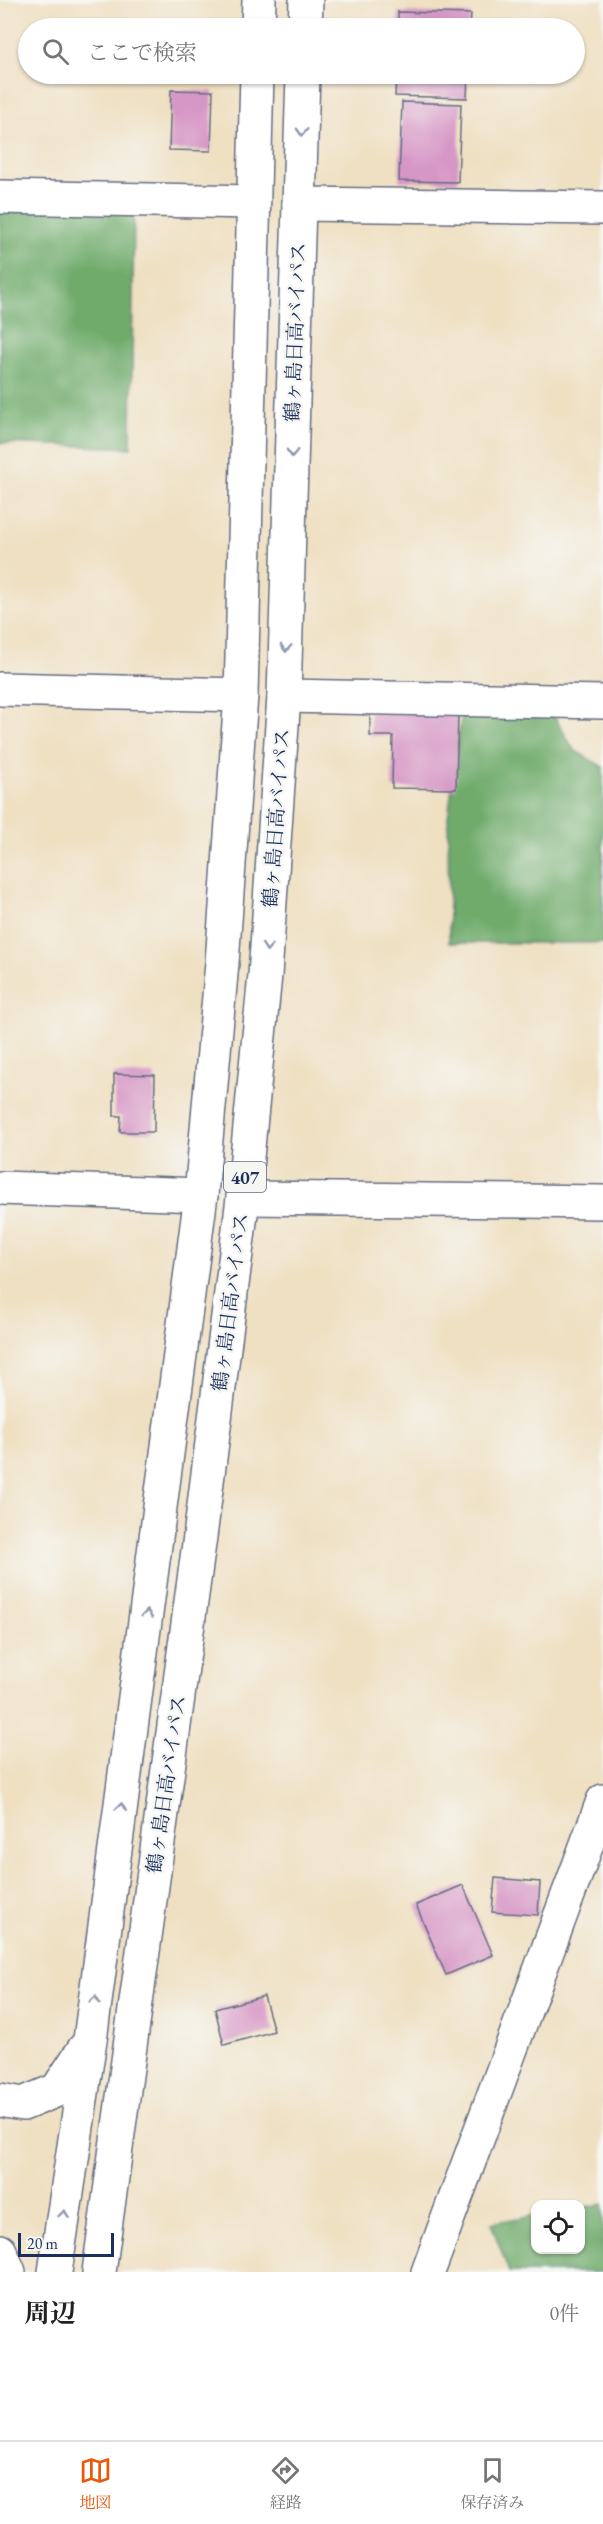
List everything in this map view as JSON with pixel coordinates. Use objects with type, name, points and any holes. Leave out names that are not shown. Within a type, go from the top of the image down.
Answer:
[{"type":"main road","points":[[258,18],[259,0]]},
{"type":"main road","points":[[305,18],[306,0]]},
{"type":"main road","name":"鶴ヶ島日高バイパス","points":[[55,2272],[90,2040],[201,1195],[222,963],[240,695],[257,84]]},
{"type":"main road","name":"鶴ヶ島日高バイパス","points":[[99,2272],[201,1529],[243,1198],[265,975],[284,696],[303,84]]},
{"type":"main road","points":[[0,197],[253,202]]},
{"type":"main road","points":[[299,204],[603,208]]},
{"type":"main road","points":[[0,689],[240,695]]},
{"type":"main road","points":[[284,696],[603,702]]},
{"type":"main road","points":[[0,1188],[201,1195]]},
{"type":"main road","points":[[243,1198],[603,1202]]},
{"type":"main road","points":[[428,2272],[603,1800]]},
{"type":"main road","points":[[0,2100],[23,2104],[57,2090],[90,2040]]},
{"type":"main road","points":[[0,2251],[9,2272]]},
{"type":"green space","points":[[0,207],[134,210],[131,448],[0,443]]},
{"type":"green space","points":[[462,712],[554,716],[574,750],[603,767],[603,943],[449,943],[448,817]]},
{"type":"green space","points":[[603,2204],[603,2272],[509,2272],[491,2223],[531,2216],[531,2254],[585,2254],[585,2207]]},
{"type":"building","points":[[398,12],[471,14],[471,18],[398,18]]},
{"type":"building","points":[[396,84],[468,84],[467,98],[395,96]]},
{"type":"building","points":[[171,90],[213,91],[211,151],[169,150]]},
{"type":"building","points":[[402,102],[461,104],[458,182],[399,181]]},
{"type":"building","points":[[370,711],[458,713],[456,789],[392,788],[393,736],[370,736]]},
{"type":"building","points":[[114,1074],[155,1075],[154,1132],[120,1132],[121,1116],[114,1116]]},
{"type":"building","points":[[495,1878],[540,1882],[538,1915],[492,1912]]},
{"type":"building","points":[[463,1885],[493,1955],[446,1975],[416,1905]]},
{"type":"building","points":[[264,1996],[274,2031],[224,2045],[215,2009]]}]
